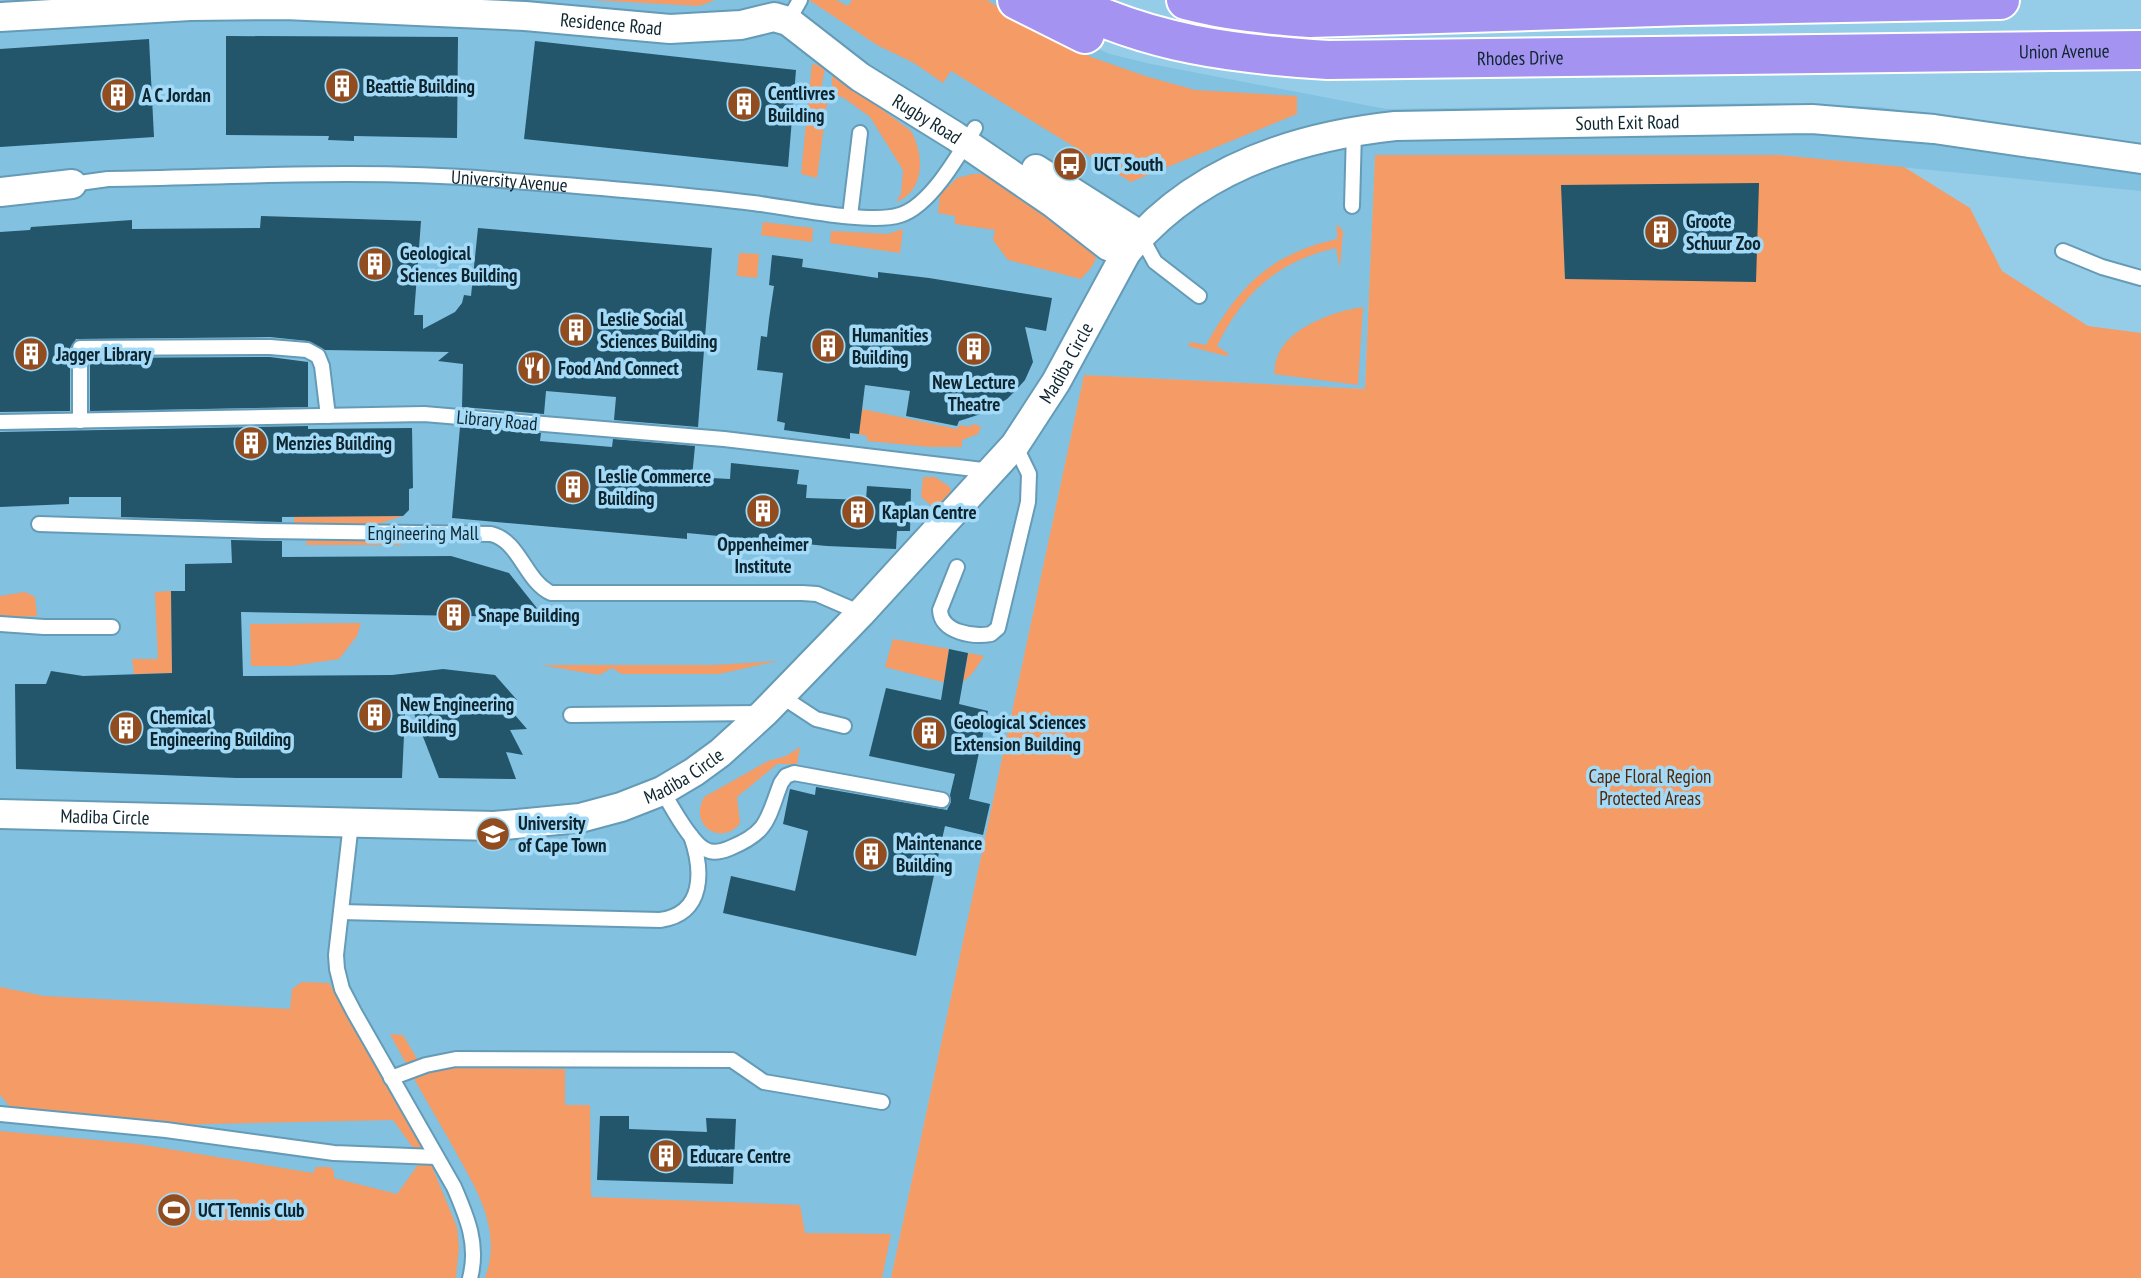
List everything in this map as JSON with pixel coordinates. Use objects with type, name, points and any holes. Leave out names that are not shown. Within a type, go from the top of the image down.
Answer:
[{"type":"highway","points":[[1017,0],[1086,35],[1163,61],[1256,75],[1328,60]]},
{"type":"highway","name":"Rhodes Drive","points":[[1063,0],[1120,25],[1162,39],[1260,55],[1328,60],[1986,53]]},
{"type":"highway","points":[[1186,0],[1265,15],[1310,18],[1687,6],[2000,0]]},
{"type":"highway","name":"Union Avenue","points":[[1986,53],[2141,50]]},
{"type":"highway","points":[[1986,53],[2141,71]]},
{"type":"street","points":[[721,26],[731,15],[735,0]]},
{"type":"street","name":"Residence Road","points":[[0,17],[190,6],[285,5],[525,16],[670,29],[721,26]]},
{"type":"street","name":"Rugby Road","points":[[721,26],[774,17],[790,8],[970,136],[1133,244]]},
{"type":"street","name":"South Exit Road","points":[[1133,244],[1197,190],[1239,166],[1306,141],[1395,126],[1812,119],[1934,129],[2141,159]]},
{"type":"street","name":"University Avenue","points":[[0,192],[72,184]]},
{"type":"street","name":"Madiba Circle","points":[[0,814],[494,826],[580,818],[621,807],[662,791],[720,753],[773,705],[1015,445],[1063,371],[1133,244]]},
{"type":"lane","points":[[1352,206],[1354,131]]},
{"type":"lane","points":[[850,216],[859,133]]},
{"type":"lane","name":"University Avenue","points":[[72,184],[108,179],[441,176],[625,190],[850,216],[891,217],[911,210],[926,198],[970,136]]},
{"type":"lane","points":[[1133,244],[1199,296]]},
{"type":"lane","points":[[1133,244],[1155,262]]},
{"type":"lane","points":[[2063,251],[2102,267],[2141,278]]},
{"type":"lane","points":[[80,421],[80,348],[270,347],[307,350],[318,356],[322,366],[328,416]]},
{"type":"lane","name":"Library Road","points":[[0,422],[424,414],[724,439],[991,471]]},
{"type":"lane","points":[[957,566],[940,610],[940,617],[947,626],[958,631],[991,634],[998,628],[1028,502],[1029,474],[1015,445]]},
{"type":"lane","name":"Engineering Mall","points":[[39,524],[491,534],[504,540],[539,585],[551,593],[802,593],[817,594],[861,613]]},
{"type":"lane","points":[[0,624],[111,627]]},
{"type":"lane","points":[[571,715],[773,705],[844,726]]},
{"type":"lane","points":[[662,791],[701,847],[719,853],[754,837],[765,823],[781,783],[786,776],[794,773],[802,772],[942,800]]},
{"type":"lane","points":[[351,823],[336,955],[342,989],[454,1187],[469,1226],[474,1249],[470,1278]]},
{"type":"lane","points":[[341,912],[672,919],[685,911],[694,899],[698,883],[699,864],[691,836]]},
{"type":"lane","points":[[391,1077],[426,1065],[456,1059],[732,1060],[764,1082],[881,1102]]},
{"type":"lane","points":[[0,1114],[166,1130],[334,1153],[436,1157]]},
{"type":"shaded area","name":"University of Cape Town","points":[[0,0],[999,0],[1050,29],[1110,54],[1386,109],[1773,103],[1880,107],[2141,146],[2141,191],[1779,155],[1375,155],[1365,389],[1084,375],[891,1278],[0,1278]]},
{"type":"green space","points":[[590,0],[713,0],[713,1],[699,6]]},
{"type":"green space","points":[[809,0],[836,0],[848,6],[852,0],[987,0],[1020,21],[1091,57],[1195,90],[1297,96],[1297,114],[1131,182],[951,71],[943,83],[914,63],[877,45]]},
{"type":"green space","points":[[812,64],[825,67],[821,89],[828,95],[817,178],[801,174]]},
{"type":"green space","points":[[832,72],[911,131],[918,150],[920,171],[913,190],[906,197],[896,202],[901,194],[903,170],[870,117],[844,98],[832,93]]},
{"type":"green space","name":"Cape Floral Region Protected Areas","points":[[1375,155],[1779,155],[1904,167],[1970,208],[2002,271],[2088,326],[2141,333],[2141,1278],[891,1278],[1084,375],[1365,389]]},
{"type":"green space","points":[[988,174],[1011,184],[1096,252],[1090,270],[1081,279],[1008,260],[993,240],[995,230],[955,224],[955,216],[938,213],[940,195],[957,178]]},
{"type":"green space","points":[[763,222],[813,228],[812,242],[761,235]]},
{"type":"green space","points":[[1337,224],[1343,231],[1340,268],[1336,248],[1297,261],[1265,282],[1238,310],[1227,327],[1217,346],[1229,354],[1226,356],[1188,346],[1190,342],[1206,345],[1244,289],[1275,264],[1313,245],[1337,239]]},
{"type":"green space","points":[[903,229],[900,253],[830,243],[831,231],[888,234]]},
{"type":"green space","points":[[739,253],[759,254],[757,278],[737,276]]},
{"type":"green space","points":[[1363,307],[1358,385],[1274,374],[1282,347],[1301,329],[1339,312]]},
{"type":"green space","points":[[862,409],[957,429],[960,425],[981,426],[978,434],[962,440],[962,447],[867,441],[867,436],[858,434]]},
{"type":"green space","points":[[923,477],[935,477],[950,487],[951,494],[938,511],[921,497]]},
{"type":"green space","points":[[403,516],[377,524],[294,526],[294,517]]},
{"type":"green space","points":[[307,540],[401,541],[401,545],[306,545]]},
{"type":"green space","points":[[171,591],[172,673],[134,674],[132,659],[158,659],[155,592]]},
{"type":"green space","points":[[25,592],[35,597],[37,616],[0,618],[0,596]]},
{"type":"green space","points":[[361,623],[357,636],[339,659],[292,666],[251,666],[250,624]]},
{"type":"green space","points":[[893,639],[949,649],[946,669],[965,672],[968,653],[984,656],[968,677],[954,685],[885,667]]},
{"type":"green space","points":[[778,661],[719,674],[622,674],[612,668],[599,675],[541,665],[714,665]]},
{"type":"green space","points":[[800,747],[797,764],[777,764],[737,797],[740,823],[733,830],[716,833],[709,830],[700,817],[704,797],[768,761],[786,756]]},
{"type":"green space","points":[[302,982],[329,983],[425,1150],[457,1227],[459,1247],[456,1278],[0,1278],[0,1131],[139,1144],[313,1173],[316,1167],[330,1167],[334,1171],[334,1178],[397,1194],[418,1165],[414,1149],[393,1120],[165,1125],[12,1109],[0,1095],[0,987],[44,996],[290,1009],[292,989]]},
{"type":"green space","points":[[390,1034],[403,1035],[419,1062],[407,1065]]},
{"type":"green space","points":[[454,1068],[565,1069],[565,1105],[590,1105],[591,1197],[800,1205],[805,1233],[891,1234],[882,1278],[485,1278],[491,1243],[484,1210],[470,1178],[413,1077],[422,1072]]},
{"type":"building","name":"Beattie Building","points":[[226,36],[458,37],[457,138],[354,136],[354,141],[328,140],[329,136],[226,135]]},
{"type":"building","name":"A C Jordan","points":[[149,39],[154,137],[0,147],[0,49]]},
{"type":"building","name":"Centlivres Building","points":[[535,41],[796,70],[788,167],[524,139]]},
{"type":"building","name":"Groote Schuur Zoo","points":[[1759,183],[1756,282],[1565,279],[1561,185]]},
{"type":"building","points":[[261,216],[421,221],[414,315],[423,315],[423,329],[455,312],[464,295],[471,296],[478,228],[712,248],[698,427],[614,420],[616,397],[546,391],[544,414],[462,407],[463,364],[438,361],[449,352],[325,350],[308,341],[270,337],[76,339],[70,348],[70,411],[0,412],[0,232],[30,230],[31,227],[132,220],[132,229],[260,228]]},
{"type":"building","points":[[772,255],[803,259],[802,267],[878,278],[878,272],[929,278],[1052,298],[1046,331],[1025,327],[1033,362],[1025,380],[1016,390],[984,413],[959,421],[957,426],[906,416],[910,391],[865,385],[859,434],[850,433],[850,439],[784,430],[785,423],[777,421],[783,373],[757,370],[761,336],[767,337],[774,286],[769,285]]},
{"type":"building","points":[[270,357],[308,362],[308,407],[90,411],[90,358]]},
{"type":"building","name":"Menzies Building","points":[[308,426],[308,429],[412,428],[413,488],[409,489],[409,510],[403,516],[282,517],[282,522],[121,517],[121,497],[69,497],[69,504],[0,507],[0,432]]},
{"type":"building","points":[[460,427],[541,433],[540,441],[612,447],[613,439],[695,446],[692,477],[730,479],[731,463],[799,470],[797,484],[807,485],[806,498],[866,500],[867,486],[911,489],[910,531],[897,531],[896,549],[827,546],[687,533],[687,539],[452,518]]},
{"type":"building","points":[[231,540],[282,541],[282,557],[451,556],[509,573],[540,612],[521,612],[523,617],[241,612],[243,676],[392,675],[443,669],[495,675],[517,700],[502,700],[527,729],[510,730],[523,755],[506,752],[516,779],[439,778],[406,693],[402,778],[236,778],[16,769],[15,684],[46,684],[51,671],[83,676],[172,673],[171,591],[185,591],[185,564],[232,563]]},
{"type":"building","name":"Maintenance Building","points":[[949,649],[968,653],[959,704],[988,711],[969,799],[990,804],[983,835],[945,826],[916,956],[723,913],[731,876],[795,891],[808,831],[783,824],[790,789],[815,795],[816,787],[947,810],[951,802],[955,774],[869,756],[886,688],[941,700]]},
{"type":"building","name":"Educare Centre","points":[[600,1116],[629,1116],[629,1129],[707,1132],[706,1118],[736,1119],[733,1184],[597,1180]]},
{"type":"place","name":"Beattie Building","points":[[342,86]]},
{"type":"place","name":"A C Jordan","points":[[118,95]]},
{"type":"place","name":"Centlivres Building","points":[[744,104]]},
{"type":"place","name":"UCT South","points":[[1070,164]]},
{"type":"place","name":"Groote Schuur Zoo","points":[[1661,232]]},
{"type":"place","name":"Geological Sciences Building","points":[[375,264]]},
{"type":"place","name":"Leslie Social Sciences Building","points":[[576,330]]},
{"type":"place","name":"Humanities Building","points":[[828,346]]},
{"type":"place","name":"New Lecture Theatre","points":[[974,349]]},
{"type":"place","name":"Jagger Library","points":[[31,354]]},
{"type":"place","name":"Food And Connect","points":[[534,368]]},
{"type":"place","name":"Menzies Building","points":[[251,443]]},
{"type":"place","name":"Leslie Commerce Building","points":[[573,487]]},
{"type":"place","name":"Oppenheimer Institute","points":[[763,511]]},
{"type":"place","name":"Kaplan Centre","points":[[858,512]]},
{"type":"place","name":"Snape Building","points":[[454,615]]},
{"type":"place","name":"New Engineering Building","points":[[375,715]]},
{"type":"place","name":"Chemical Engineering Building","points":[[126,728]]},
{"type":"place","name":"Geological Sciences Extension Building","points":[[929,733]]},
{"type":"place","name":"University of Cape Town","points":[[493,834]]},
{"type":"place","name":"Maintenance Building","points":[[871,854]]},
{"type":"place","name":"Educare Centre","points":[[666,1156]]},
{"type":"place","name":"UCT Tennis Club","points":[[174,1210]]}]
